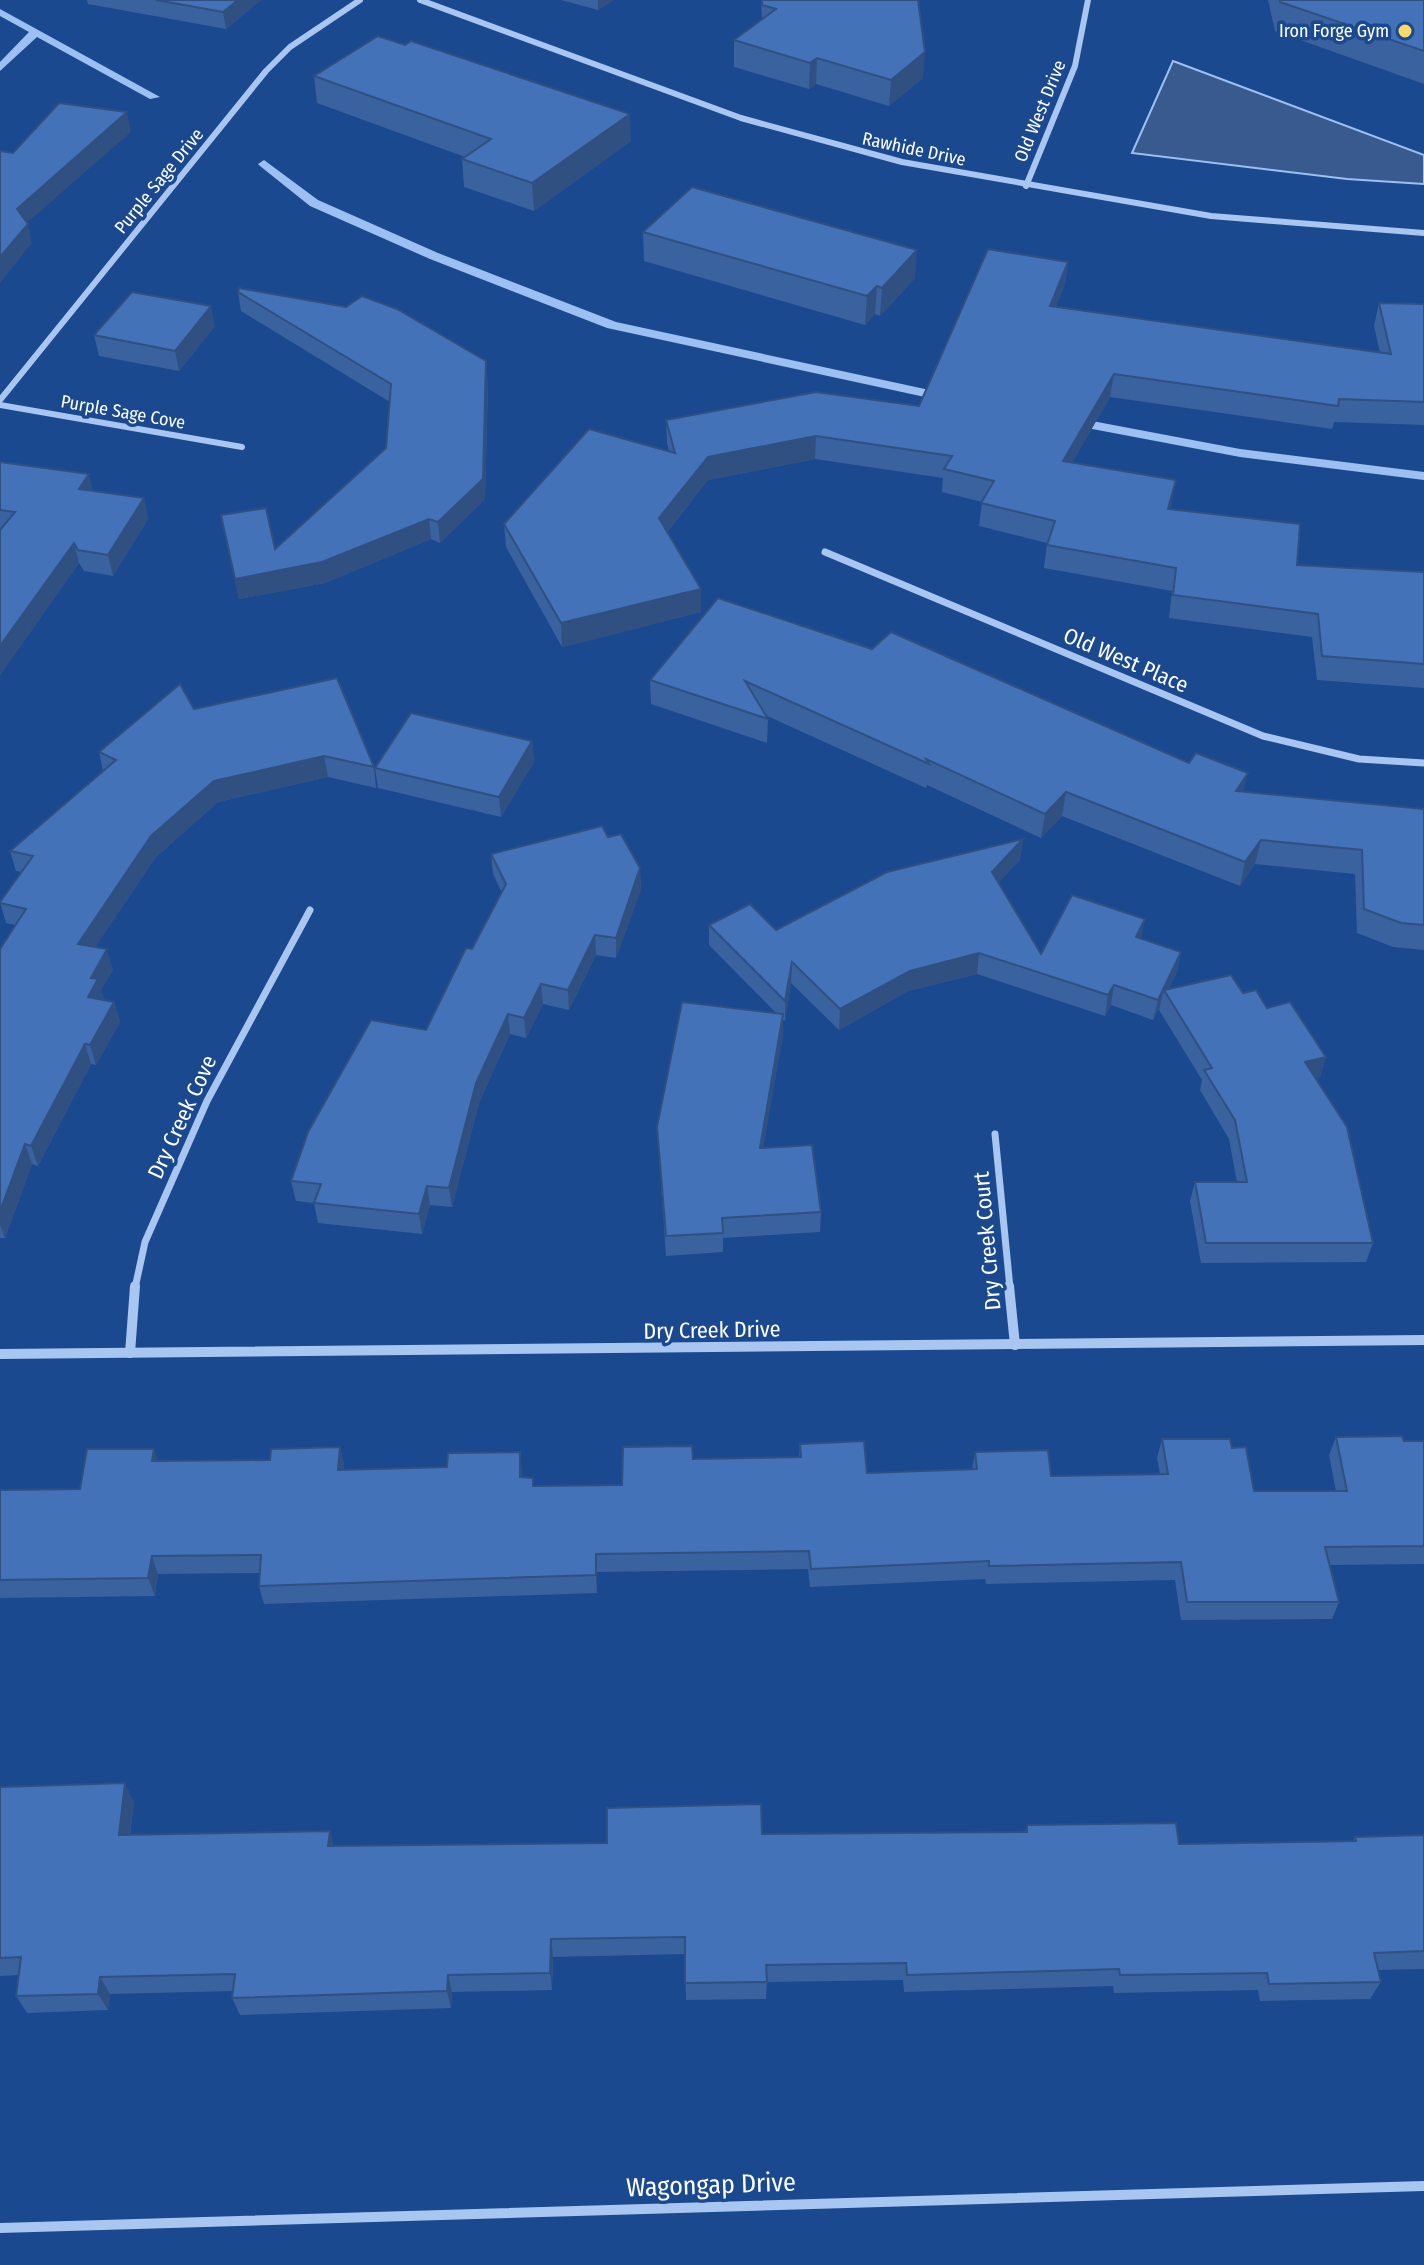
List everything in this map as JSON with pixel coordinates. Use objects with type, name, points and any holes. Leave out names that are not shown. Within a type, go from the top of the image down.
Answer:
[{"type":"street","name":"Purple Sage Drive","points":[[0,403],[266,71],[290,47],[360,0]]},
{"type":"street","name":"Rawhide Drive","points":[[420,0],[741,118],[816,141],[902,162],[1211,216],[1424,233]]},
{"type":"street","name":"Old West Drive","points":[[1026,186],[1075,66],[1088,0]]},
{"type":"street","name":"Purple Sage Cove","points":[[0,403],[242,447]]},
{"type":"street","name":"Old West Place","points":[[825,552],[1263,736],[1359,759],[1424,763]]},
{"type":"street","name":"Dry Creek Cove","points":[[130,1353],[136,1278],[145,1242],[207,1101],[310,910]]},
{"type":"street","name":"Dry Creek Court","points":[[995,1134],[1015,1345]]},
{"type":"street","name":"Dry Creek Drive","points":[[0,1354],[1424,1340]]},
{"type":"street","name":"Wagongap Drive","points":[[0,2228],[1424,2186]]},
{"type":"water","points":[[1173,61],[1424,155],[1424,184],[1347,179],[1132,153]]},
{"type":"building","points":[[156,0],[238,0],[223,12]]},
{"type":"building","points":[[762,0],[918,0],[925,52],[891,80],[817,58],[810,63],[734,40],[776,9],[762,5]]},
{"type":"building","points":[[1424,0],[1424,51],[1280,2]]},
{"type":"building","points":[[378,36],[405,45],[411,41],[630,114],[532,183],[462,159],[491,139],[314,76]]},
{"type":"building","points":[[59,103],[127,112],[17,209],[28,224],[0,257],[0,151],[13,153]]},
{"type":"building","points":[[692,187],[917,250],[882,288],[877,286],[867,296],[643,232]]},
{"type":"building","points":[[988,249],[1068,262],[1050,306],[1391,354],[1379,303],[1424,304],[1424,402],[1339,399],[1338,406],[1114,374],[1063,461],[1176,480],[1168,509],[1300,524],[1297,565],[1424,572],[1424,664],[1322,656],[1318,614],[1173,595],[1176,568],[1047,545],[1055,521],[981,503],[994,481],[944,469],[952,456],[816,436],[708,457],[659,518],[701,589],[561,623],[504,524],[589,429],[675,453],[666,420],[816,392],[919,406]]},
{"type":"building","points":[[239,288],[346,307],[362,296],[397,309],[486,361],[483,479],[438,522],[429,519],[322,562],[235,579],[221,515],[266,508],[275,549],[386,448],[391,384],[238,292]]},
{"type":"building","points":[[132,292],[211,306],[175,351],[94,335]]},
{"type":"building","points":[[0,462],[89,474],[79,489],[144,498],[108,555],[78,550],[74,543],[0,646],[0,530],[15,512],[0,510]]},
{"type":"building","points":[[718,598],[872,649],[891,632],[1189,763],[1196,753],[1248,773],[1236,791],[1424,809],[1424,925],[1401,923],[1364,909],[1362,850],[1261,840],[1245,862],[1066,792],[1045,814],[745,681],[768,719],[650,680]]},
{"type":"building","points":[[337,678],[374,767],[324,756],[214,781],[151,836],[78,944],[107,949],[91,978],[98,979],[88,997],[114,1002],[90,1045],[85,1044],[31,1146],[25,1144],[0,1211],[0,949],[26,909],[0,902],[33,856],[10,851],[116,760],[99,752],[180,684],[194,709]]},
{"type":"building","points":[[411,713],[532,741],[499,797],[375,768]]},
{"type":"building","points":[[602,826],[608,837],[621,834],[640,868],[616,938],[595,935],[568,990],[541,984],[524,1018],[508,1014],[476,1083],[449,1188],[427,1186],[419,1214],[314,1203],[321,1184],[291,1181],[308,1132],[371,1020],[426,1030],[466,948],[472,949],[506,884],[491,854]]},
{"type":"building","points":[[1023,839],[992,872],[1041,954],[1072,895],[1145,919],[1136,937],[1181,952],[1158,1000],[1114,985],[1108,995],[979,953],[910,971],[840,1009],[792,962],[785,1001],[709,925],[750,904],[776,930],[887,872]]},
{"type":"building","points":[[1231,975],[1243,993],[1256,990],[1267,1008],[1290,1002],[1326,1057],[1305,1062],[1347,1127],[1373,1243],[1206,1243],[1195,1182],[1247,1182],[1235,1120],[1204,1070],[1212,1068],[1164,990]]},
{"type":"building","points":[[682,1002],[783,1014],[760,1148],[812,1145],[821,1212],[722,1218],[723,1233],[666,1236],[657,1127]]},
{"type":"building","points":[[1402,1436],[1404,1441],[1424,1441],[1424,1546],[1325,1547],[1339,1602],[1187,1602],[1181,1562],[989,1566],[989,1561],[811,1569],[809,1551],[596,1554],[596,1575],[259,1586],[261,1555],[152,1556],[148,1578],[0,1580],[0,1490],[80,1489],[87,1449],[154,1449],[152,1461],[270,1460],[271,1449],[340,1447],[338,1470],[447,1467],[448,1453],[520,1452],[520,1477],[533,1478],[533,1486],[622,1485],[623,1447],[692,1446],[693,1459],[801,1457],[800,1444],[864,1441],[867,1473],[977,1469],[975,1452],[1048,1450],[1051,1476],[1168,1474],[1162,1439],[1230,1439],[1232,1448],[1246,1447],[1254,1491],[1347,1491],[1336,1437]]},
{"type":"building","points":[[125,1783],[119,1835],[330,1831],[328,1846],[607,1843],[607,1808],[761,1804],[762,1834],[1027,1832],[1027,1825],[1176,1823],[1179,1844],[1356,1841],[1355,1837],[1424,1835],[1424,1951],[1374,1953],[1381,1982],[1269,1984],[1267,1973],[1120,1975],[1119,1969],[907,1975],[906,1963],[766,1965],[767,1982],[685,1983],[685,1937],[551,1939],[550,1973],[448,1975],[447,1991],[232,1998],[235,1974],[100,1977],[98,1994],[16,1996],[21,1957],[0,1958],[0,1787]]},
{"type":"waterway","points":[[0,12],[35,32]]},
{"type":"waterway","points":[[0,68],[35,32]]},
{"type":"waterway","points":[[35,32],[154,97]]},
{"type":"waterway","points":[[264,164],[314,203],[434,256],[612,325],[948,398]]},
{"type":"waterway","points":[[1071,421],[1240,453],[1424,476]]},
{"type":"place","name":"Iron Forge Gym","points":[[1405,31]]}]
